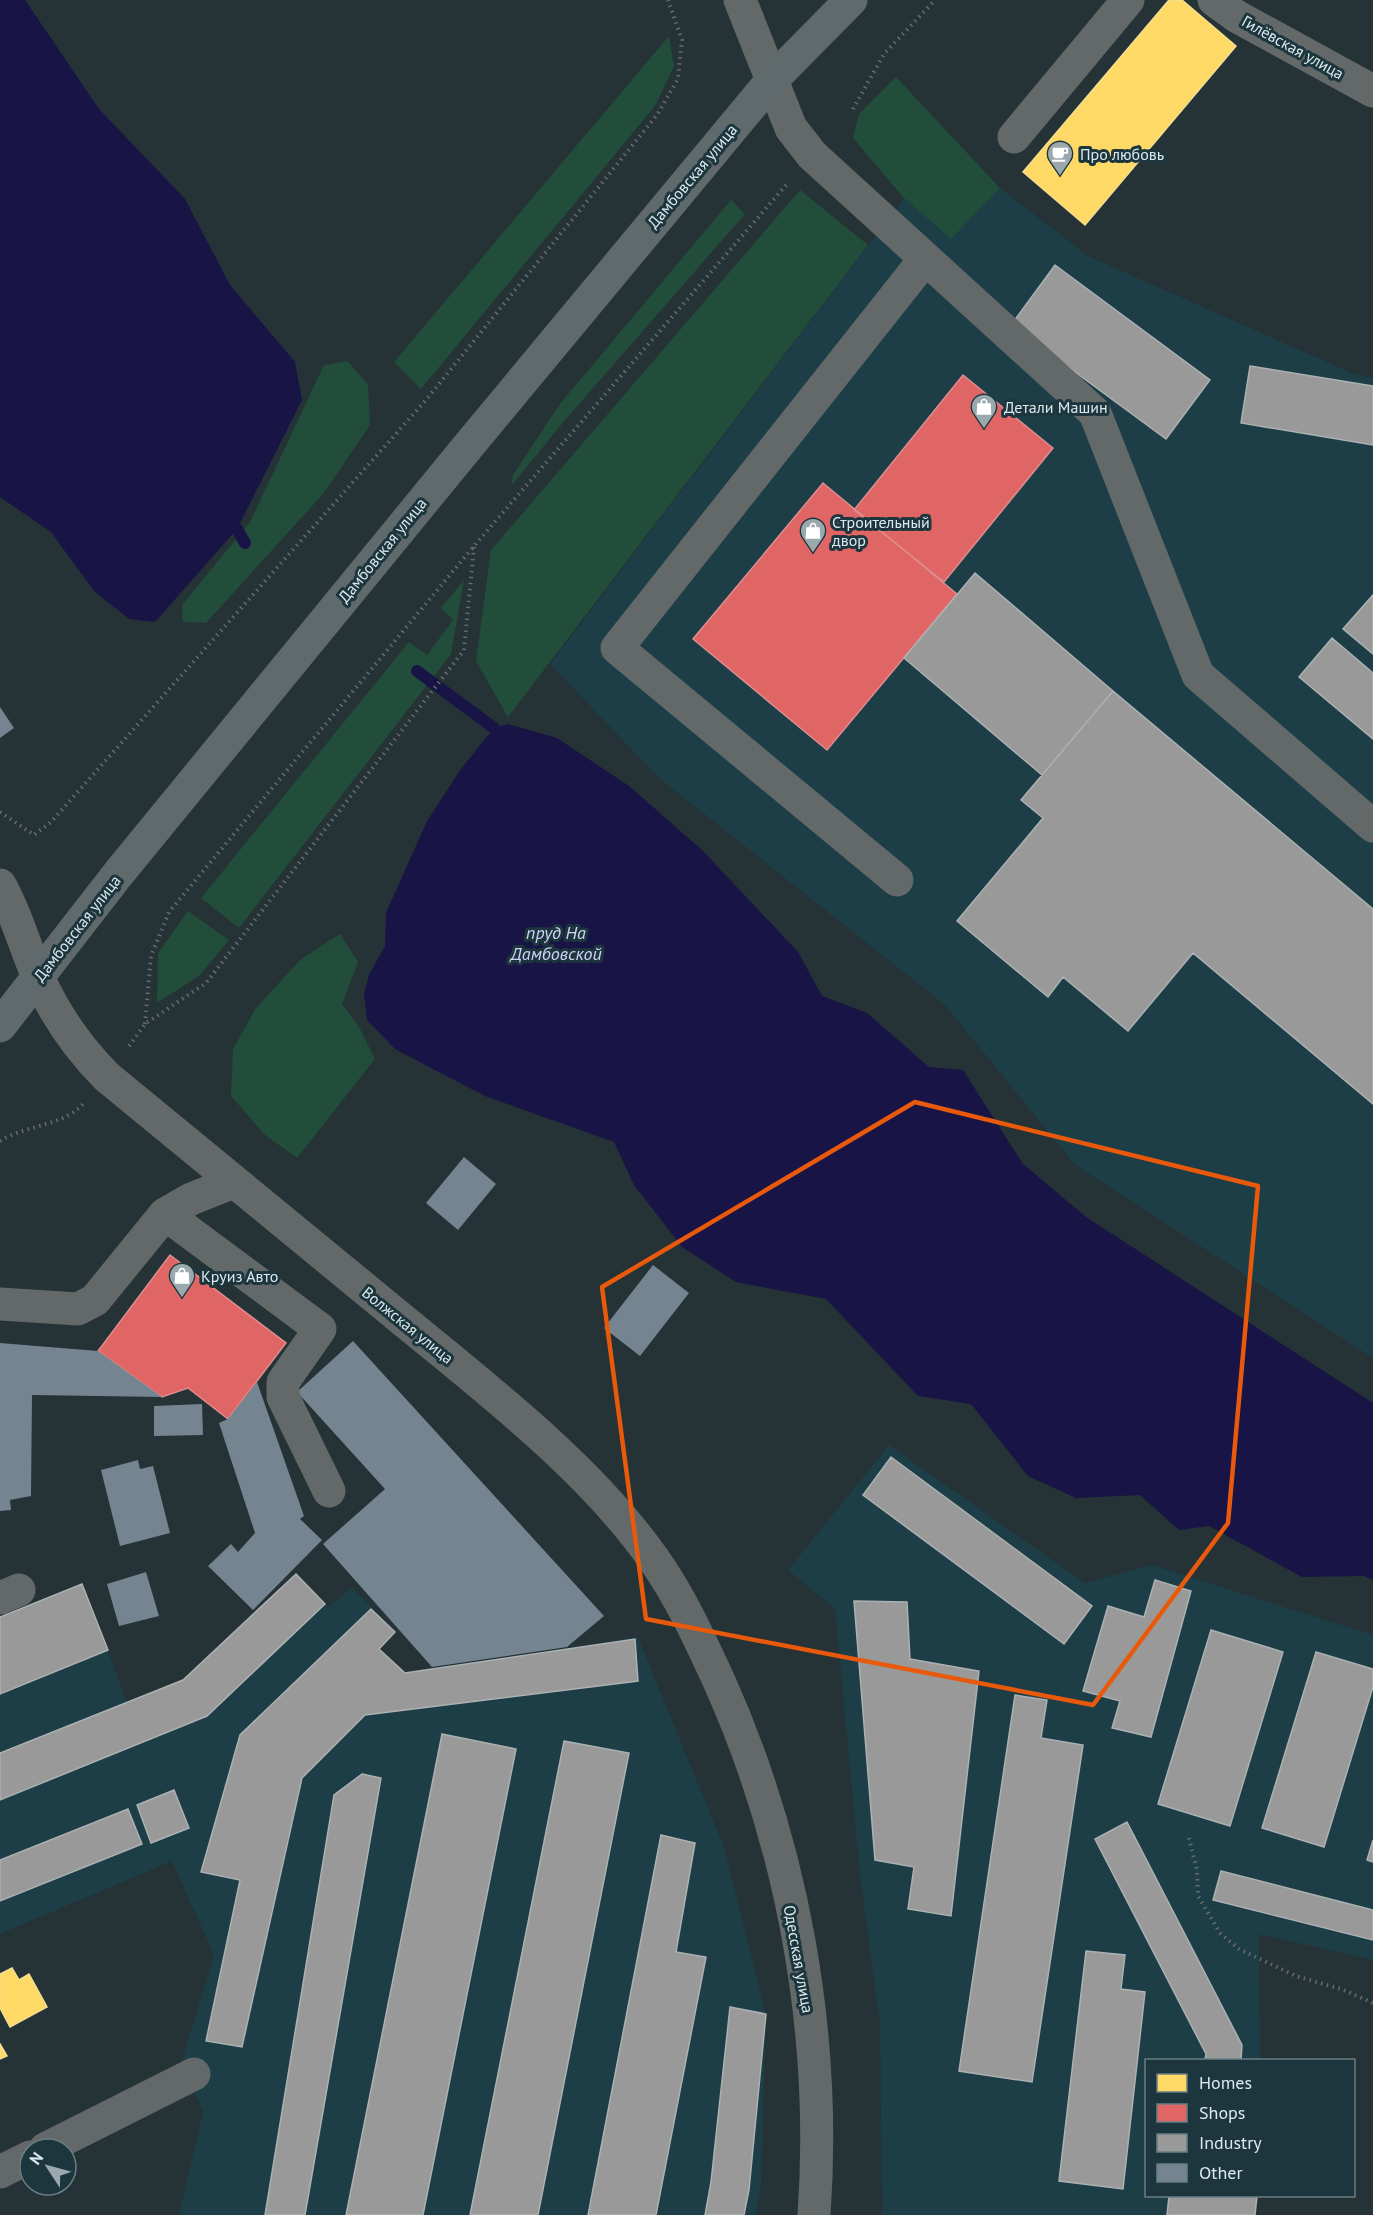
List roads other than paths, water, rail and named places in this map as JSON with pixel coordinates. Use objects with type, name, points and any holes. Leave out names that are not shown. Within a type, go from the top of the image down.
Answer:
[{"type":"main road","name":"Дамбовская улица","points":[[5,1014],[38,978],[307,641],[772,80],[851,0]]},
{"type":"street","points":[[740,0],[791,128],[812,155],[1095,412],[1198,675],[1373,826]]},
{"type":"street","points":[[1014,137],[1128,0]]},
{"type":"street","name":"Гилёвская улица","points":[[1214,0],[1236,16],[1373,91]]},
{"type":"street","points":[[897,880],[617,648],[925,260]]},
{"type":"street","name":"Волжская улица","points":[[0,885],[19,925],[38,978],[73,1038],[107,1077],[483,1386],[600,1496],[648,1552],[674,1592],[699,1637],[733,1712]]},
{"type":"street","points":[[0,1304],[78,1309],[95,1300],[165,1214],[191,1199],[234,1182]]},
{"type":"street","points":[[165,1214],[320,1329],[283,1382],[283,1397],[329,1491]]},
{"type":"street","name":"Одесская улица","points":[[733,1712],[776,1843],[805,1984],[816,2081],[818,2157],[814,2215]]},
{"type":"street","points":[[69,2137],[194,2074]]},
{"type":"street","points":[[0,2172],[18,2163]]},
{"type":"water","points":[[0,0],[25,0],[99,109],[185,199],[230,285],[295,362],[302,400],[237,529],[155,622],[129,619],[94,591],[51,532],[0,497]]},
{"type":"water","name":"пруд На Дамбовской","points":[[508,724],[557,738],[629,786],[702,850],[798,952],[822,996],[867,1013],[929,1067],[963,1070],[1023,1164],[1086,1217],[1373,1403],[1373,1580],[1364,1576],[1302,1577],[1209,1526],[1179,1530],[1140,1495],[1076,1498],[1028,1476],[971,1404],[918,1396],[826,1299],[736,1282],[682,1247],[634,1185],[614,1142],[485,1096],[395,1049],[367,1020],[364,994],[369,975],[385,946],[386,913],[427,821],[461,769],[494,728]]},
{"type":"waterway","points":[[237,529],[245,543]]},
{"type":"waterway","points":[[417,671],[494,728]]},
{"type":"place","name":"Про любовь","points":[[1060,177]]},
{"type":"place","name":"Детали Машин","points":[[984,430]]},
{"type":"place","name":"Строительный двор","points":[[813,554]]},
{"type":"place","name":"Круиз Авто","points":[[182,1299]]}]
